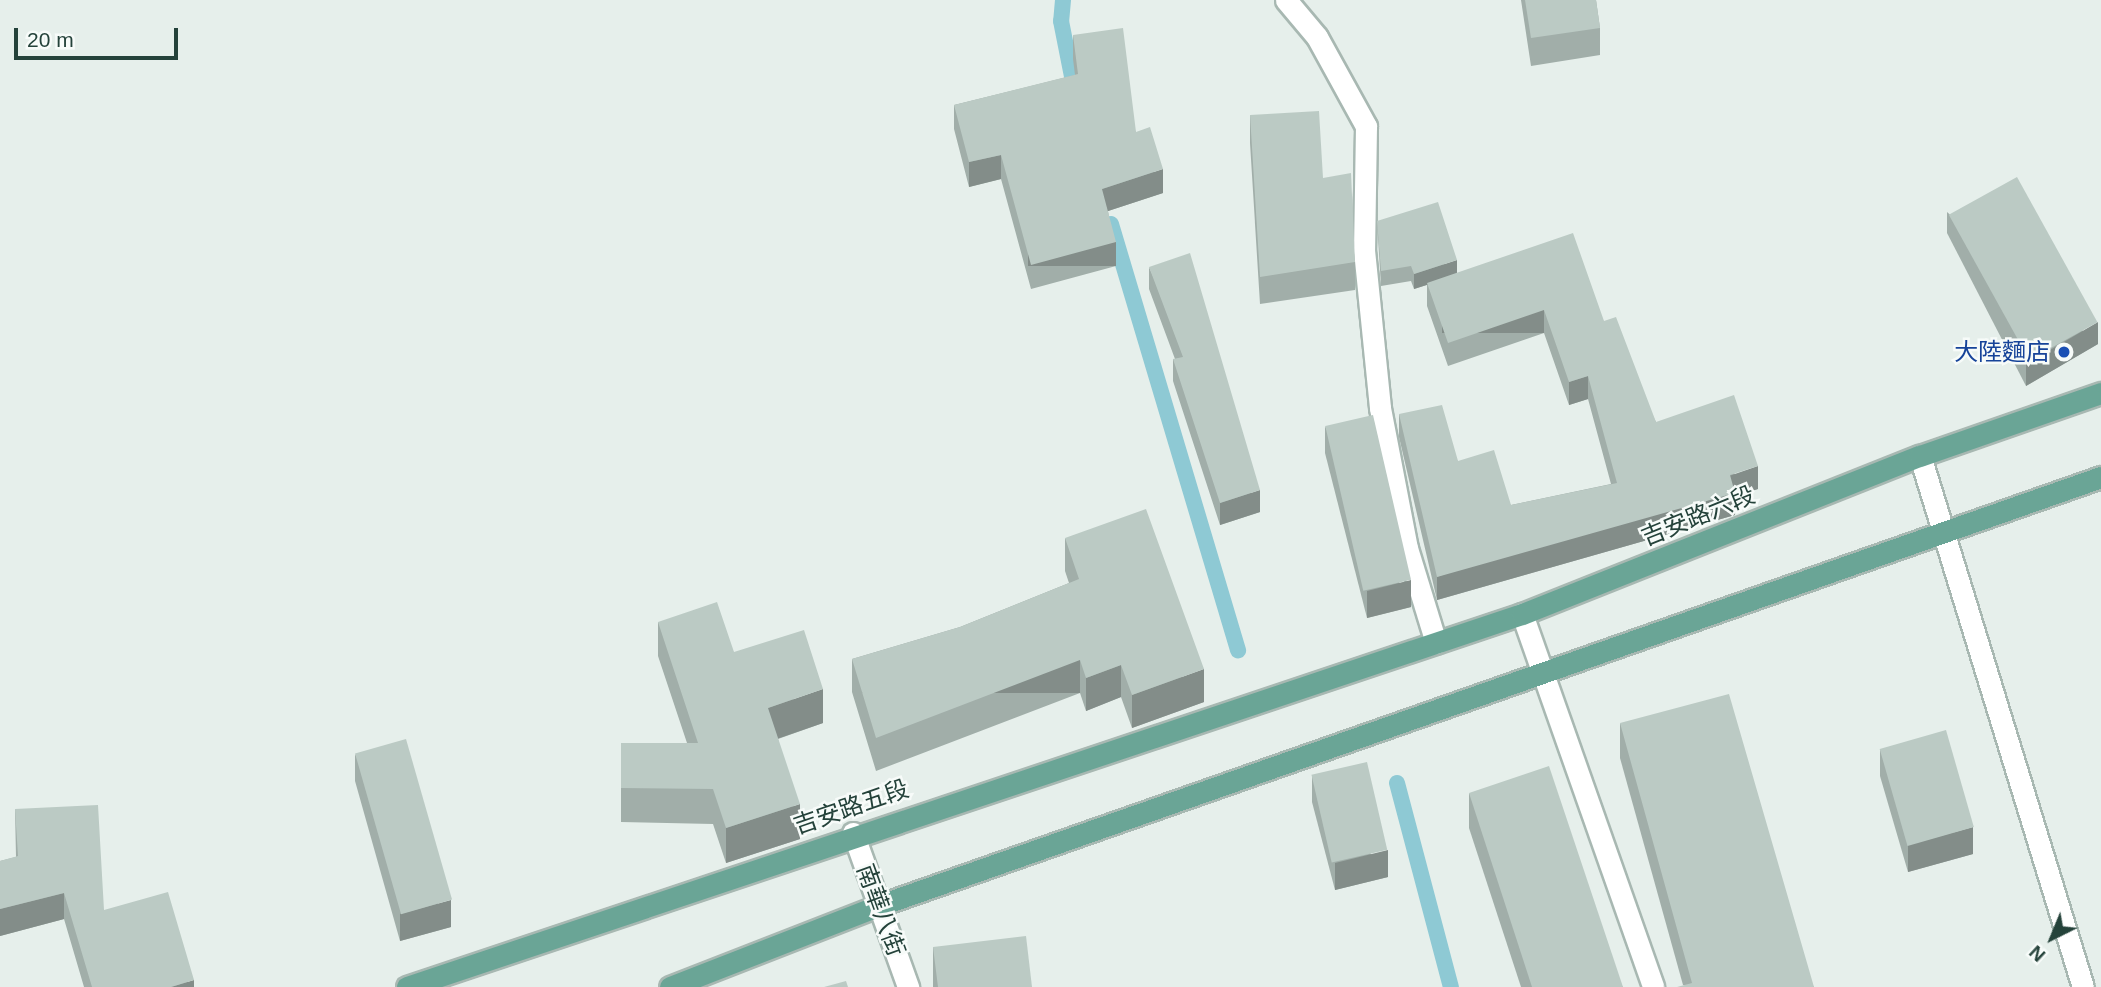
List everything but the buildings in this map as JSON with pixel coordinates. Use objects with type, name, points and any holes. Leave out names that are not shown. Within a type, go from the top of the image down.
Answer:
[{"type":"main road","name":"吉安路六段","points":[[1313,683],[1522,614],[1920,456],[2101,393]]},
{"type":"main road","points":[[670,987],[883,904],[1356,738],[1545,677],[1942,530],[2101,477]]},
{"type":"main road","name":"吉安路五段","points":[[407,987],[852,833],[1313,683]]},
{"type":"street","points":[[1286,0],[1317,37],[1366,126],[1364,250],[1380,408],[1407,548],[1436,643]]},
{"type":"street","points":[[1920,456],[2083,987]]},
{"type":"street","points":[[1522,614],[1653,987]]},
{"type":"street","name":"南華八街","points":[[852,833],[883,904],[908,987]]},
{"type":"waterway","points":[[1063,0],[1061,21],[1076,97]]},
{"type":"waterway","points":[[1111,224],[1238,650]]},
{"type":"waterway","points":[[1397,783],[1451,987]]},
{"type":"place","name":"大陸麵店","points":[[2064,352]]}]
